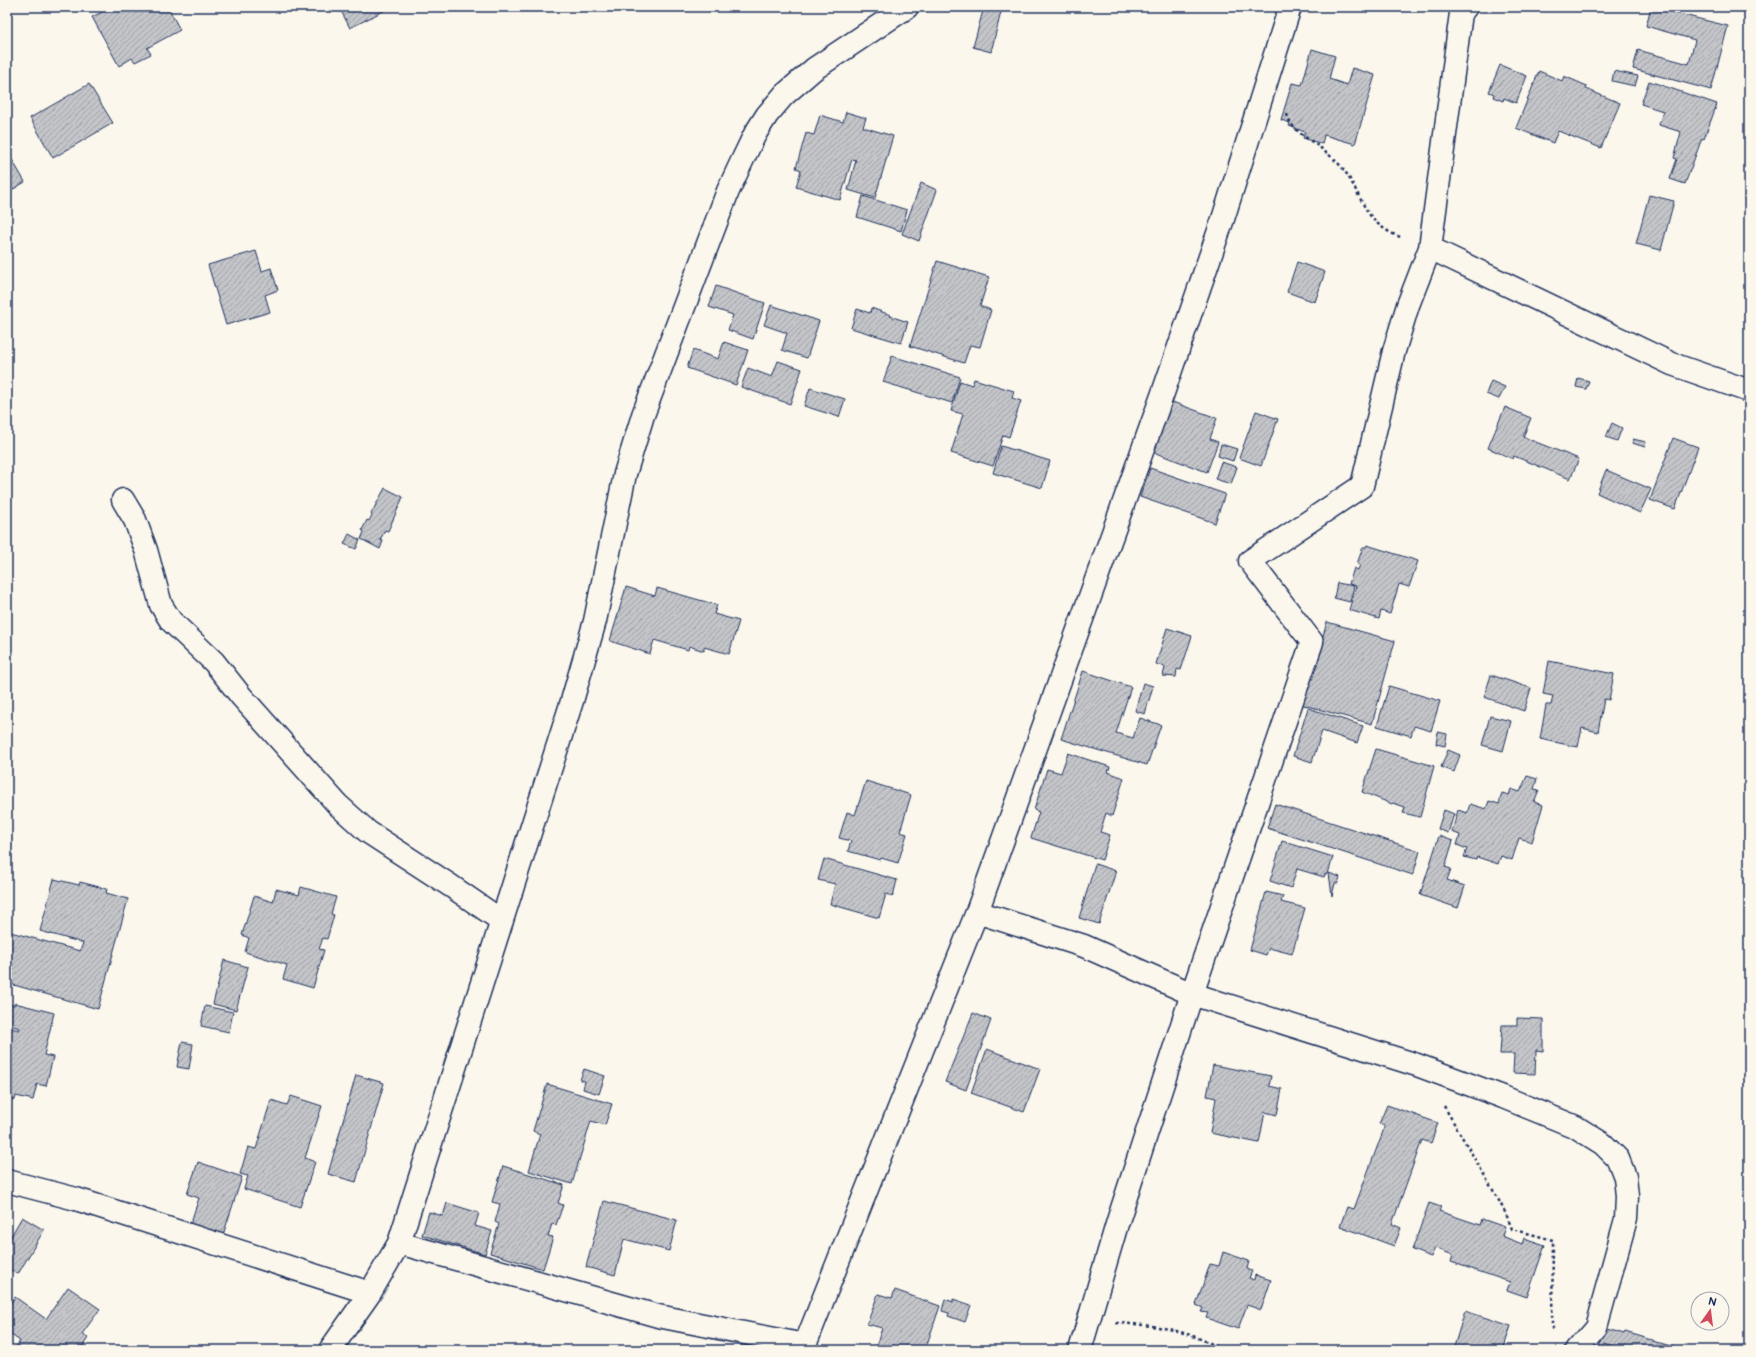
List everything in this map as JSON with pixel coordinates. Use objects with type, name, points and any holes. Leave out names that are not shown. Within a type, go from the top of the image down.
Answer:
[{"type":"street","points":[[330,1350],[370,1292],[399,1243],[572,701],[595,621],[611,536],[627,467],[643,415],[731,185],[755,134],[767,115],[784,95],[814,68],[907,7]]},
{"type":"street","points":[[399,1243],[658,1316],[804,1347],[977,912],[1173,364],[1223,219],[1290,7]]},
{"type":"street","points":[[1080,1350],[1090,1322],[1117,1224],[1192,994],[1312,642],[1250,561],[1362,486],[1394,351],[1408,305],[1430,248],[1461,13],[1466,7]]},
{"type":"street","points":[[1430,248],[1672,364],[1749,390]]},
{"type":"street","points":[[124,500],[135,520],[146,550],[161,605],[171,621],[214,662],[241,696],[338,805],[368,832],[502,921]]},
{"type":"street","points":[[977,912],[1084,946],[1192,994],[1417,1065],[1503,1097],[1576,1127],[1603,1144],[1618,1159],[1625,1177],[1627,1196],[1626,1219],[1596,1327],[1576,1350]]},
{"type":"street","points":[[7,1181],[76,1199],[370,1292]]},
{"type":"path","points":[[1285,106],[1288,121],[1292,126],[1323,149],[1348,176],[1368,214],[1378,226],[1390,234],[1430,248]]},
{"type":"path","points":[[1417,1065],[1459,1132],[1506,1214],[1512,1229],[1553,1240],[1552,1324],[1555,1337]]},
{"type":"path","points":[[1090,1322],[1146,1324],[1164,1327],[1198,1338],[1224,1350]]},
{"type":"building","points":[[112,7],[168,7],[180,30],[147,48],[151,54],[135,62],[132,58],[119,66],[92,17]]},
{"type":"building","points":[[339,7],[391,7],[350,28]]},
{"type":"building","points":[[984,7],[1002,8],[991,52],[973,47]]},
{"type":"building","points":[[1651,7],[1728,26],[1711,90],[1633,69],[1638,50],[1689,64],[1695,40],[1646,26]]},
{"type":"building","points":[[1312,49],[1335,56],[1329,79],[1347,85],[1352,68],[1375,75],[1355,144],[1324,135],[1322,144],[1303,138],[1305,132],[1289,126],[1290,123],[1281,120],[1292,83],[1302,85]]},
{"type":"building","points":[[1500,65],[1527,76],[1516,103],[1504,98],[1503,101],[1493,97],[1494,94],[1489,92]]},
{"type":"building","points":[[1539,71],[1562,81],[1564,76],[1587,86],[1586,89],[1620,103],[1601,148],[1558,131],[1553,143],[1516,128]]},
{"type":"building","points":[[1614,71],[1638,76],[1635,86],[1612,81]]},
{"type":"building","points":[[1649,81],[1717,104],[1704,139],[1702,138],[1685,184],[1670,179],[1677,159],[1674,158],[1681,132],[1659,125],[1663,111],[1641,104]]},
{"type":"building","points":[[89,84],[113,123],[53,158],[30,118]]},
{"type":"building","points":[[846,112],[866,118],[863,127],[893,136],[875,198],[848,190],[856,160],[852,159],[840,200],[796,187],[801,170],[796,168],[806,133],[814,135],[820,115],[843,122]]},
{"type":"building","points":[[7,151],[25,182],[7,193]]},
{"type":"building","points":[[921,183],[937,190],[919,241],[902,234]]},
{"type":"building","points":[[1649,195],[1674,201],[1661,250],[1636,244]]},
{"type":"building","points":[[863,196],[907,210],[901,231],[857,217]]},
{"type":"building","points":[[256,251],[262,271],[271,268],[278,290],[265,295],[270,312],[226,325],[208,265]]},
{"type":"building","points":[[937,261],[989,277],[980,306],[991,310],[980,347],[970,345],[964,363],[910,346]]},
{"type":"building","points":[[1297,262],[1325,272],[1315,302],[1287,292]]},
{"type":"building","points":[[716,286],[765,303],[753,339],[728,330],[733,315],[709,307]]},
{"type":"building","points":[[771,305],[819,321],[807,358],[782,350],[787,333],[764,325]]},
{"type":"building","points":[[871,308],[908,322],[901,343],[851,328],[857,309],[870,313]]},
{"type":"building","points":[[724,342],[748,350],[736,385],[687,368],[693,350],[718,359]]},
{"type":"building","points":[[892,356],[960,377],[952,403],[883,382]]},
{"type":"building","points":[[778,361],[802,369],[790,404],[741,387],[748,368],[772,377]]},
{"type":"building","points":[[1578,378],[1589,381],[1586,389],[1576,387]]},
{"type":"building","points":[[974,379],[1014,391],[1012,398],[1021,401],[1009,437],[1003,435],[993,466],[951,453],[963,414],[951,411],[960,381],[972,385]]},
{"type":"building","points":[[1491,381],[1505,387],[1499,399],[1486,394]]},
{"type":"building","points":[[810,388],[845,399],[839,417],[804,406]]},
{"type":"building","points":[[1164,399],[1217,418],[1210,439],[1218,442],[1207,472],[1153,452]]},
{"type":"building","points":[[1505,407],[1531,418],[1523,437],[1579,459],[1570,479],[1514,456],[1513,459],[1488,448]]},
{"type":"building","points":[[1256,411],[1278,419],[1261,466],[1239,458]]},
{"type":"building","points":[[1612,423],[1622,428],[1617,441],[1606,437]]},
{"type":"building","points":[[1673,438],[1698,447],[1675,509],[1650,500]]},
{"type":"building","points":[[1633,439],[1646,442],[1645,447],[1632,443]]},
{"type":"building","points":[[1221,444],[1237,449],[1233,461],[1218,456]]},
{"type":"building","points":[[1001,446],[1050,461],[1042,488],[993,473]]},
{"type":"building","points":[[1221,462],[1237,467],[1231,484],[1215,479]]},
{"type":"building","points":[[1150,468],[1225,494],[1215,523],[1140,497]]},
{"type":"building","points":[[1606,470],[1651,489],[1640,513],[1597,493]]},
{"type":"building","points":[[385,488],[403,497],[388,531],[385,530],[380,540],[383,541],[380,549],[361,539],[364,532],[362,530],[367,520],[369,521],[372,515],[371,514]]},
{"type":"building","points":[[349,534],[360,540],[356,549],[344,544]]},
{"type":"building","points":[[1367,545],[1418,561],[1409,587],[1399,584],[1390,614],[1381,611],[1379,619],[1349,610],[1356,586],[1349,584],[1354,568],[1358,570],[1360,565],[1357,564],[1363,547],[1366,547]]},
{"type":"building","points":[[1337,583],[1354,586],[1350,602],[1334,598]]},
{"type":"building","points":[[626,587],[655,596],[657,588],[717,605],[714,614],[739,621],[729,654],[704,647],[704,651],[689,646],[688,650],[654,640],[650,654],[610,641]]},
{"type":"building","points":[[1327,622],[1395,641],[1372,724],[1300,704],[1313,672]]},
{"type":"building","points":[[1167,628],[1192,636],[1181,670],[1177,669],[1176,677],[1163,676],[1165,667],[1156,664]]},
{"type":"building","points":[[1549,661],[1614,674],[1609,700],[1604,699],[1598,732],[1582,728],[1578,747],[1540,739],[1546,705],[1551,705],[1553,696],[1543,694]]},
{"type":"building","points":[[1083,671],[1131,687],[1116,733],[1133,738],[1140,718],[1161,725],[1147,765],[1061,739]]},
{"type":"building","points":[[1491,675],[1531,688],[1524,711],[1484,697]]},
{"type":"building","points":[[1143,683],[1153,686],[1145,714],[1135,711]]},
{"type":"building","points":[[1389,686],[1440,701],[1431,731],[1414,726],[1411,736],[1377,726]]},
{"type":"building","points":[[1308,708],[1363,726],[1357,743],[1322,731],[1312,762],[1293,756]]},
{"type":"building","points":[[1490,716],[1511,721],[1503,751],[1482,745]]},
{"type":"building","points":[[1438,732],[1447,734],[1445,746],[1436,744]]},
{"type":"building","points":[[1376,749],[1434,766],[1420,817],[1403,813],[1405,807],[1392,804],[1362,792]]},
{"type":"building","points":[[1448,750],[1460,755],[1454,772],[1441,767]]},
{"type":"building","points":[[1068,753],[1110,767],[1108,772],[1124,778],[1112,816],[1106,813],[1100,832],[1110,835],[1102,860],[1031,838],[1039,812],[1034,810],[1047,769],[1061,773]]},
{"type":"building","points":[[1527,776],[1537,779],[1534,789],[1539,790],[1534,802],[1543,805],[1532,842],[1519,838],[1512,860],[1501,856],[1498,864],[1477,857],[1476,860],[1464,857],[1467,849],[1457,845],[1460,835],[1452,832],[1458,810],[1467,813],[1470,804],[1486,809],[1489,801],[1499,804],[1502,793],[1509,795],[1511,789],[1520,792]]},
{"type":"building","points":[[866,781],[911,795],[900,832],[907,834],[898,863],[881,858],[880,860],[848,851],[851,841],[839,838],[847,812],[855,815]]},
{"type":"building","points":[[1275,804],[1420,851],[1413,875],[1267,828]]},
{"type":"building","points":[[1444,810],[1454,814],[1448,833],[1438,829]]},
{"type":"building","points":[[1439,836],[1453,841],[1445,867],[1451,869],[1447,880],[1465,886],[1458,908],[1420,895]]},
{"type":"building","points":[[1282,841],[1333,857],[1328,874],[1325,874],[1324,877],[1297,869],[1291,888],[1270,881]]},
{"type":"building","points":[[824,859],[897,880],[893,896],[886,894],[879,918],[830,904],[835,884],[818,880]]},
{"type":"building","points":[[1095,864],[1116,871],[1099,924],[1079,918]]},
{"type":"building","points":[[1329,873],[1340,877],[1338,883],[1335,883],[1332,896]]},
{"type":"building","points":[[54,879],[79,885],[80,882],[107,889],[106,893],[128,899],[98,1009],[7,983],[7,931],[80,951],[83,943],[40,931]]},
{"type":"building","points":[[301,887],[336,897],[331,914],[334,915],[327,939],[323,938],[319,949],[324,950],[313,988],[283,979],[287,965],[245,952],[249,938],[242,935],[254,896],[273,902],[276,889],[299,895]]},
{"type":"building","points":[[1266,892],[1283,896],[1281,902],[1305,908],[1292,954],[1269,948],[1266,955],[1250,950]]},
{"type":"building","points":[[224,960],[248,967],[236,1010],[213,1004]]},
{"type":"building","points":[[15,1003],[54,1013],[44,1055],[53,1057],[46,1086],[37,1084],[33,1100],[16,1096],[15,1100],[7,1098],[7,1027],[19,1030],[20,1028],[9,1025],[10,1021],[7,1020],[7,1005],[14,1005]]},
{"type":"building","points":[[205,1006],[233,1012],[229,1032],[201,1026]]},
{"type":"building","points":[[973,1013],[991,1020],[966,1090],[945,1082]]},
{"type":"building","points":[[1517,1018],[1543,1019],[1543,1051],[1536,1050],[1535,1074],[1513,1073],[1514,1054],[1500,1054],[1502,1025],[1517,1025]]},
{"type":"building","points":[[182,1042],[193,1044],[189,1069],[177,1067]]},
{"type":"building","points":[[987,1049],[1040,1069],[1024,1112],[971,1093]]},
{"type":"building","points":[[1213,1065],[1271,1076],[1269,1086],[1282,1089],[1277,1115],[1265,1112],[1259,1143],[1210,1133],[1216,1098],[1207,1096]]},
{"type":"building","points":[[584,1069],[605,1076],[599,1094],[583,1089],[585,1081],[580,1080]]},
{"type":"building","points":[[356,1075],[384,1083],[356,1182],[328,1174]]},
{"type":"building","points":[[547,1084],[612,1104],[605,1125],[591,1121],[572,1184],[529,1171],[540,1134],[533,1131]]},
{"type":"building","points":[[291,1096],[322,1106],[305,1158],[315,1162],[300,1207],[244,1189],[248,1176],[240,1174],[248,1147],[256,1149],[271,1100],[287,1105]]},
{"type":"building","points":[[1387,1105],[1438,1123],[1431,1143],[1422,1140],[1392,1224],[1401,1228],[1394,1246],[1340,1226],[1347,1207],[1354,1209],[1385,1126],[1379,1124]]},
{"type":"building","points":[[198,1162],[242,1177],[222,1238],[189,1228],[199,1198],[187,1194]]},
{"type":"building","points":[[503,1166],[564,1185],[558,1203],[563,1205],[556,1225],[552,1224],[548,1236],[553,1237],[543,1269],[490,1253],[499,1224],[495,1222],[500,1204],[492,1202]]},
{"type":"building","points":[[604,1201],[677,1220],[669,1251],[624,1239],[615,1275],[586,1267]]},
{"type":"building","points":[[447,1203],[479,1213],[475,1226],[492,1231],[485,1254],[422,1235],[429,1212],[443,1216]]},
{"type":"building","points":[[1429,1203],[1441,1207],[1439,1211],[1480,1225],[1482,1219],[1505,1227],[1502,1236],[1522,1244],[1524,1238],[1545,1245],[1527,1297],[1507,1290],[1510,1282],[1451,1262],[1453,1255],[1435,1248],[1431,1257],[1412,1250]]},
{"type":"building","points":[[22,1217],[44,1230],[18,1274],[7,1268],[7,1243]]},
{"type":"building","points":[[1223,1252],[1249,1261],[1247,1269],[1252,1271],[1249,1278],[1254,1280],[1255,1275],[1271,1280],[1261,1310],[1247,1305],[1238,1329],[1206,1318],[1208,1313],[1201,1312],[1203,1308],[1196,1305],[1210,1264],[1219,1266]]},
{"type":"building","points":[[68,1287],[100,1309],[82,1334],[88,1338],[80,1350],[14,1350],[20,1341],[7,1332],[7,1308],[15,1297],[46,1319]]},
{"type":"building","points":[[895,1290],[940,1306],[925,1350],[875,1350],[882,1328],[867,1324],[878,1294],[892,1298]]},
{"type":"building","points":[[945,1299],[953,1302],[953,1299],[971,1305],[965,1322],[948,1316],[949,1313],[942,1311]]},
{"type":"building","points":[[1465,1311],[1511,1326],[1503,1350],[1453,1350]]},
{"type":"building","points":[[1604,1328],[1624,1334],[1625,1332],[1680,1348],[1680,1350],[1606,1350],[1598,1348]]},
{"type":"building","points":[[1604,1343],[1624,1350],[1602,1350]]}]
